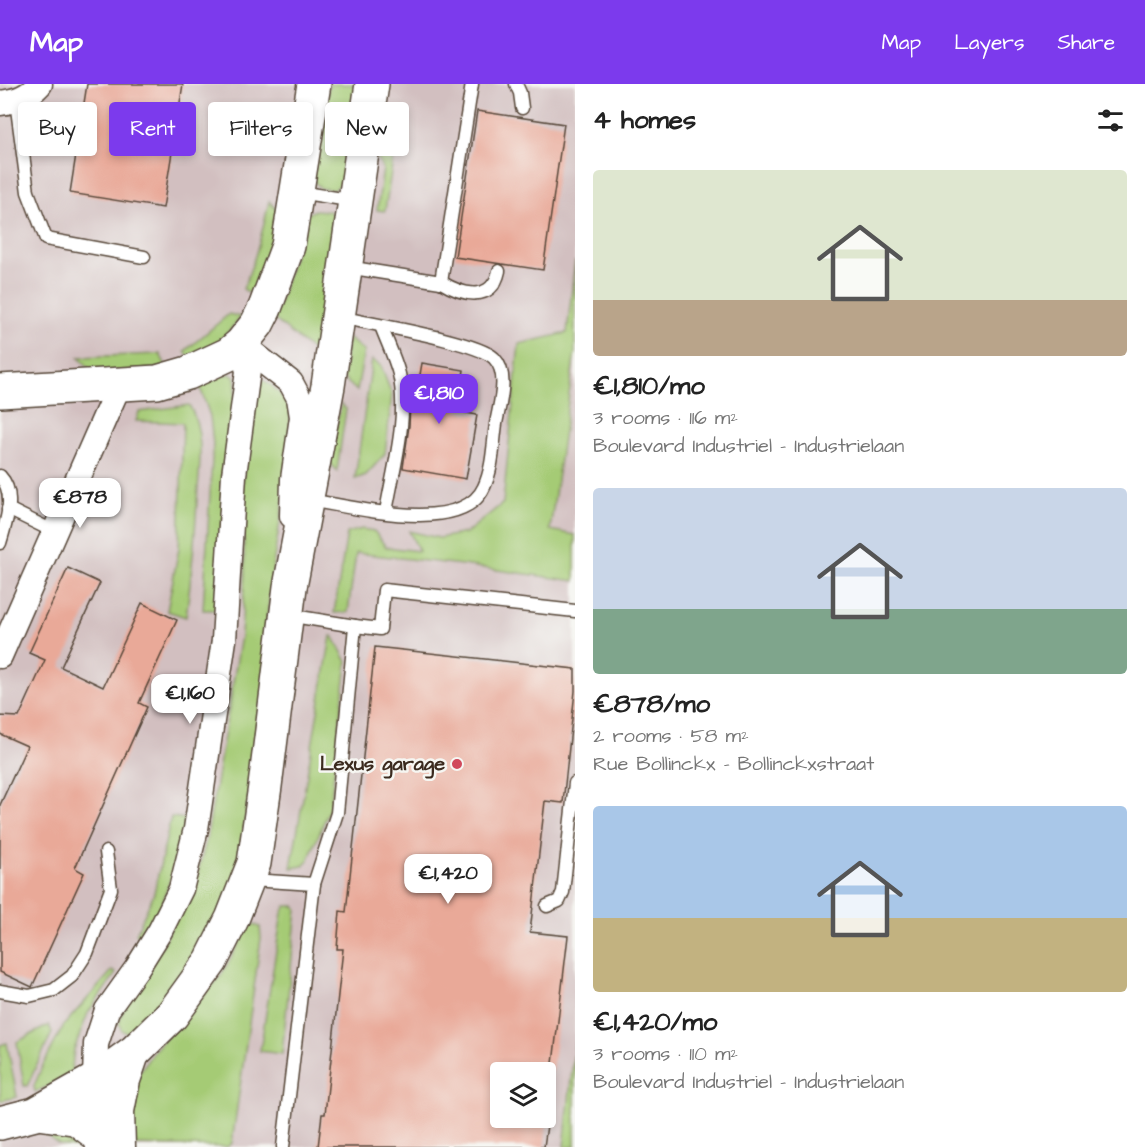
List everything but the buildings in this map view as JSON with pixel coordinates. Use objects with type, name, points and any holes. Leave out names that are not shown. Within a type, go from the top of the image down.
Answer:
[{"type":"highway","points":[[0,391],[157,382],[188,373],[229,354],[241,344],[257,324],[265,308],[288,246],[314,84]]},
{"type":"highway","points":[[0,1123],[35,1114],[95,1080],[135,1051],[172,1015],[211,961],[232,920],[254,863],[288,601],[328,386],[372,84]]},
{"type":"street","points":[[8,102],[27,95],[40,84]]},
{"type":"street","points":[[241,344],[291,383],[299,399],[302,417],[293,479],[288,601]]},
{"type":"street","points":[[106,1143],[94,1111],[96,1044],[107,1010],[137,968],[181,889],[195,829],[224,640],[234,475],[248,371],[241,344]]},
{"type":"street","points":[[0,656],[119,385]]},
{"type":"street","points":[[106,1143],[119,1111],[125,1080],[135,1051]]},
{"type":"street","points":[[35,1114],[76,1120],[106,1143]]},
{"type":"lane","points":[[441,282],[472,84]]},
{"type":"lane","points":[[516,84],[522,108]]},
{"type":"lane","points":[[8,102],[28,192],[46,239],[144,256]]},
{"type":"lane","points":[[297,192],[355,201]]},
{"type":"lane","points":[[345,266],[441,282],[458,291],[485,292],[492,288],[499,271]]},
{"type":"lane","points":[[307,500],[386,512],[425,516],[441,515],[455,511],[477,498],[484,488],[489,471],[502,376],[498,363],[481,350],[338,317]]},
{"type":"lane","points":[[381,326],[399,374],[402,398],[400,432],[386,512]]},
{"type":"lane","points":[[0,476],[8,489],[8,509],[0,543]]},
{"type":"lane","points":[[8,509],[55,532]]},
{"type":"lane","points":[[288,601],[355,626],[380,628],[384,590],[575,611]]},
{"type":"lane","points":[[283,1147],[314,884],[337,813],[355,626]]},
{"type":"lane","points":[[548,906],[559,901],[563,892],[575,783]]},
{"type":"lane","points":[[0,991],[29,996],[54,990],[72,976],[87,953],[111,889],[106,852]]},
{"type":"lane","points":[[247,879],[314,884]]},
{"type":"shaded area","points":[[0,84],[575,84],[575,1147],[0,1147]]},
{"type":"green space","points":[[329,84],[359,84],[356,102],[326,102]]},
{"type":"green space","points":[[325,106],[325,156],[347,156],[343,182],[334,190],[320,188],[312,179]]},
{"type":"green space","points":[[376,156],[394,156],[385,211],[377,210],[383,169]]},
{"type":"green space","points":[[269,201],[277,210],[271,250],[254,296],[243,289],[258,246]]},
{"type":"green space","points":[[315,210],[329,211],[337,218],[319,356],[274,319],[307,214]]},
{"type":"green space","points":[[575,261],[575,352],[550,530],[575,535],[575,581],[356,553],[348,612],[334,613],[347,533],[362,529],[374,531],[386,547],[419,551],[409,531],[439,538],[466,533],[503,503],[519,344],[567,333]]},
{"type":"green space","points":[[229,314],[241,317],[218,342],[191,360],[185,351]]},
{"type":"green space","points":[[348,338],[364,351],[357,391],[343,378]]},
{"type":"green space","points":[[160,354],[167,368],[94,373],[79,357]]},
{"type":"green space","points":[[372,360],[381,366],[392,395],[385,454],[366,475],[355,479]]},
{"type":"green space","points":[[230,374],[235,377],[236,387],[215,610],[203,610],[213,444],[210,416],[200,387],[222,375]]},
{"type":"green space","points":[[255,378],[271,385],[291,408],[286,485],[267,618],[273,643],[236,878],[211,935],[182,979],[137,1028],[129,1033],[122,1031],[119,1024],[122,1013],[164,942],[198,872],[207,837],[241,636],[245,572],[242,487]]},
{"type":"green space","points":[[341,404],[346,409],[337,471],[329,462]]},
{"type":"green space","points":[[189,405],[198,427],[200,464],[186,617],[167,611],[179,548],[183,423],[136,421],[139,412]]},
{"type":"green space","points":[[331,636],[347,662],[330,807],[308,861],[303,866],[291,868]]},
{"type":"green space","points":[[171,817],[186,819],[162,904],[142,938],[136,934],[154,893]]},
{"type":"green space","points":[[286,906],[297,908],[282,1054],[260,1051],[282,913]]},
{"type":"green space","points":[[254,924],[260,927],[261,938],[232,1143],[227,1147],[132,1145],[130,1107],[137,1076],[153,1052],[220,977],[249,926]]},
{"type":"green space","points":[[112,971],[116,973],[88,1013],[74,1050],[71,1076],[35,1092],[34,1086],[42,1067],[64,1025]]},
{"type":"green space","points":[[49,1025],[52,1033],[27,1086],[24,1086],[17,1042]]},
{"type":"green space","points":[[575,1041],[575,1147],[564,1147]]},
{"type":"green space","points":[[7,1043],[17,1097],[0,1101],[0,1045]]},
{"type":"green space","points":[[42,1130],[70,1131],[86,1147],[60,1145]]},
{"type":"place","name":"Lexus garage","points":[[457,764]]}]
